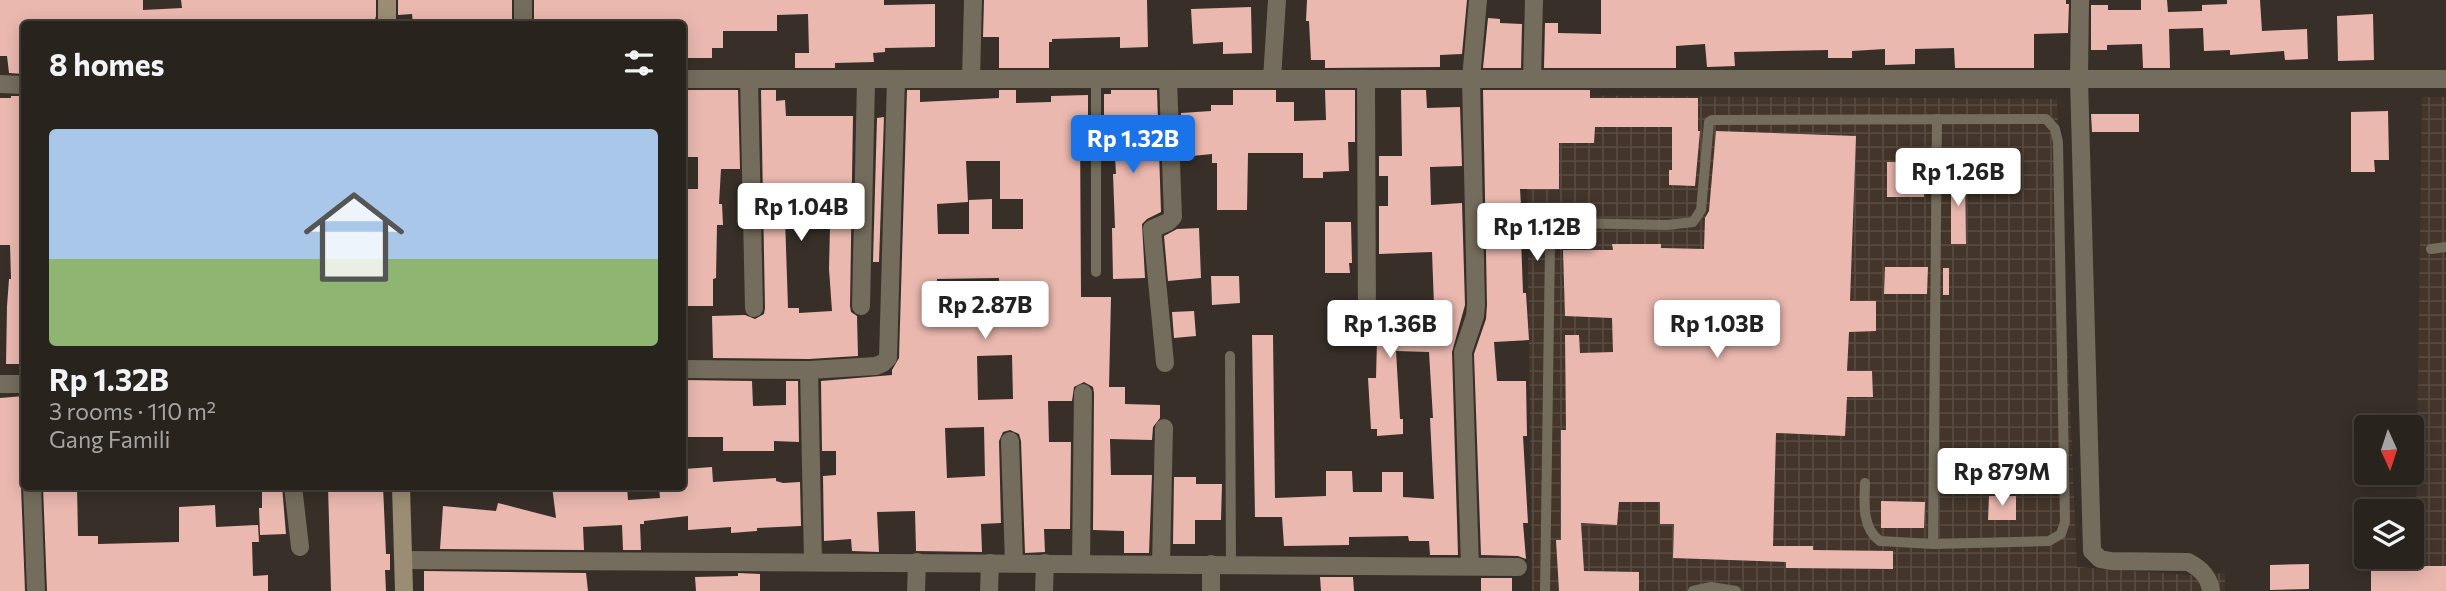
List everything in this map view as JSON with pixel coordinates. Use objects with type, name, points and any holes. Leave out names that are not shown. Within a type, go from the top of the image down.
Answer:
[{"type":"main road","points":[[387,0],[387,21]]},
{"type":"main road","points":[[401,490],[404,591]]},
{"type":"street","points":[[523,0],[523,21]]},
{"type":"street","points":[[971,79],[973,0]]},
{"type":"street","points":[[1272,79],[1277,0]]},
{"type":"street","points":[[1470,566],[1463,352],[1476,305],[1471,79],[1478,0]]},
{"type":"street","points":[[1532,79],[1534,0]]},
{"type":"street","points":[[2080,0],[2079,79],[2092,551],[2100,559],[2111,561],[2188,562],[2206,576],[2211,591]]},
{"type":"street","points":[[686,79],[2446,79]]},
{"type":"street","points":[[749,79],[754,308]]},
{"type":"street","points":[[686,369],[809,370],[876,366],[888,358],[896,79]]},
{"type":"street","points":[[1165,363],[1152,229],[1168,222],[1172,217],[1168,79]]},
{"type":"street","points":[[1366,79],[1367,328]]},
{"type":"street","points":[[861,306],[866,80]]},
{"type":"street","points":[[0,84],[21,85]]},
{"type":"street","points":[[809,370],[813,562]]},
{"type":"street","points":[[0,384],[21,384]]},
{"type":"street","points":[[1081,564],[1083,393]]},
{"type":"street","points":[[1161,564],[1164,428]]},
{"type":"street","points":[[1010,441],[1014,563]]},
{"type":"street","points":[[32,490],[36,591]]},
{"type":"street","points":[[293,490],[300,547]]},
{"type":"street","points":[[404,560],[1518,567]]},
{"type":"street","points":[[916,591],[917,562]]},
{"type":"street","points":[[989,591],[990,563]]},
{"type":"street","points":[[1044,591],[1045,563]]},
{"type":"street","points":[[1211,564],[1211,591]]},
{"type":"lane","points":[[1096,79],[1096,272]]},
{"type":"lane","points":[[1933,544],[1937,119]]},
{"type":"lane","points":[[1545,591],[1550,246],[1555,233],[1571,223],[1667,225],[1693,222],[1701,210],[1709,122],[1712,120],[2046,120],[2055,129],[2058,155],[2065,522],[2061,534],[2049,541],[1933,544],[1880,541],[1874,537],[1867,521],[1864,483]]},
{"type":"lane","points":[[2431,249],[2446,247]]},
{"type":"lane","points":[[1230,356],[1231,565]]},
{"type":"lane","points":[[1693,591],[1711,587],[1736,591]]},
{"type":"shaded area","points":[[1526,95],[2057,99],[2077,567],[2189,575],[2225,573],[2225,591],[1532,591]]},
{"type":"shaded area","points":[[2422,97],[2446,97],[2446,591],[2415,591],[2415,569],[2424,569],[2424,499],[2416,499],[2417,485],[2424,485],[2424,415],[2417,415]]},
{"type":"building","points":[[0,0],[143,0],[143,10],[182,8],[181,0],[376,0],[375,21],[21,21],[21,74],[9,73],[7,56],[0,56]]},
{"type":"building","points":[[398,0],[512,0],[512,21],[413,21],[412,14],[398,15]]},
{"type":"building","points":[[534,0],[884,0],[884,5],[935,4],[935,47],[885,48],[885,52],[873,53],[874,62],[835,63],[835,68],[795,68],[795,53],[809,53],[808,14],[777,15],[777,31],[723,31],[723,48],[712,48],[712,58],[686,58],[686,21],[534,21]]},
{"type":"building","points":[[984,0],[1147,0],[1148,47],[1120,48],[1120,37],[1052,39],[1052,42],[1049,42],[1049,68],[999,68],[999,37],[983,37]]},
{"type":"building","points":[[1307,0],[1467,0],[1462,54],[1440,55],[1440,67],[1325,68],[1325,60],[1311,60],[1309,21],[1306,21]]},
{"type":"building","points":[[1601,0],[2066,0],[2066,4],[2069,4],[2068,33],[2034,34],[2034,68],[1955,68],[1954,48],[1915,49],[1915,64],[1885,65],[1885,49],[1852,51],[1852,58],[1828,58],[1828,50],[1734,52],[1735,66],[1707,67],[1705,44],[1676,46],[1676,68],[1544,68],[1545,23],[1558,23],[1558,33],[1601,34]]},
{"type":"building","points":[[2141,0],[2167,0],[2168,12],[2202,11],[2202,5],[2227,4],[2227,0],[2260,0],[2262,31],[2307,29],[2308,59],[2285,60],[2284,51],[2230,55],[2230,50],[2204,51],[2203,28],[2169,29],[2170,68],[2143,68],[2142,44],[2107,45],[2107,50],[2091,50],[2091,5],[2108,5],[2108,10],[2141,10]]},
{"type":"building","points":[[1251,7],[1252,53],[1223,54],[1223,42],[1193,44],[1191,9]]},
{"type":"building","points":[[2373,14],[2374,60],[2338,61],[2337,16]]},
{"type":"building","points":[[1488,18],[1500,19],[1500,23],[1522,24],[1521,68],[1483,68]]},
{"type":"building","points":[[686,90],[738,90],[740,169],[721,169],[719,204],[722,204],[723,225],[717,225],[713,306],[686,306],[686,189],[698,189],[698,157],[686,157]]},
{"type":"building","points":[[761,90],[776,90],[776,101],[785,100],[786,116],[853,116],[850,306],[851,312],[857,316],[858,356],[809,359],[713,358],[712,316],[745,315],[755,319],[764,314]],"holes":[[[831,185],[829,269],[832,311],[799,313],[799,308],[788,308],[784,187]]]},
{"type":"building","points":[[907,90],[920,90],[920,102],[999,98],[999,90],[1016,90],[1016,103],[1051,102],[1051,96],[1088,95],[1088,124],[1080,125],[1081,297],[1111,297],[1109,387],[1125,387],[1125,404],[1160,405],[1160,418],[1153,427],[1152,440],[1110,439],[1111,475],[1152,475],[1149,553],[1124,553],[1124,531],[1093,530],[1094,393],[1093,387],[1084,382],[1074,387],[1072,401],[1048,401],[1049,442],[1071,442],[1070,529],[1044,529],[1045,552],[1025,553],[1021,441],[1019,434],[1010,430],[1003,432],[999,441],[1001,523],[981,524],[982,552],[916,551],[915,511],[877,512],[879,552],[852,551],[851,539],[824,541],[823,476],[836,475],[836,451],[822,451],[821,381],[892,375],[899,358]],"holes":[[[966,161],[1000,161],[1000,199],[1023,199],[1023,229],[992,229],[992,199],[969,200],[969,234],[938,234],[937,204],[968,202]],[[999,278],[999,325],[944,325],[943,310],[938,310],[937,279]],[[1012,355],[1013,399],[978,400],[977,356]],[[984,427],[985,476],[947,478],[945,428]]]},
{"type":"building","points":[[1111,90],[1157,90],[1161,212],[1142,224],[1145,278],[1113,279],[1113,174],[1116,174],[1113,123],[1104,124],[1104,94],[1111,94]]},
{"type":"building","points":[[1233,90],[1276,90],[1276,102],[1294,102],[1294,121],[1326,120],[1325,90],[1355,90],[1355,142],[1348,142],[1349,171],[1323,172],[1323,178],[1303,178],[1303,153],[1248,153],[1247,210],[1217,210],[1217,163],[1212,163],[1212,154],[1182,157],[1181,113],[1211,111],[1211,105],[1233,105]]},
{"type":"building","points":[[1401,90],[1426,90],[1427,108],[1460,107],[1462,166],[1430,167],[1431,205],[1462,203],[1465,305],[1452,352],[1458,555],[1430,555],[1429,541],[1409,541],[1408,536],[1349,537],[1349,545],[1284,546],[1282,517],[1255,517],[1252,335],[1273,335],[1275,498],[1326,496],[1326,471],[1352,471],[1353,492],[1382,492],[1382,472],[1403,472],[1403,497],[1434,499],[1429,352],[1396,351],[1403,434],[1377,436],[1377,429],[1371,429],[1368,378],[1376,378],[1378,304],[1434,305],[1432,252],[1379,254],[1379,206],[1388,206],[1388,176],[1379,176],[1379,156],[1402,156]]},
{"type":"building","points":[[1483,90],[1590,90],[1590,98],[1698,98],[1700,131],[1695,186],[1669,185],[1669,170],[1672,170],[1672,127],[1595,127],[1594,143],[1559,143],[1559,189],[1520,189],[1523,293],[1526,293],[1529,340],[1494,342],[1497,381],[1526,381],[1527,436],[1523,436],[1528,523],[1523,523],[1526,559],[1518,556],[1481,555],[1474,354],[1486,319],[1487,305]]},
{"type":"building","points":[[21,96],[21,364],[6,364],[7,306],[11,279],[10,245],[0,245],[0,98]]},
{"type":"building","points":[[2388,111],[2389,160],[2374,160],[2375,172],[2351,172],[2351,112]]},
{"type":"building","points":[[2091,114],[2139,114],[2139,132],[2092,132]]},
{"type":"building","points":[[884,117],[879,262],[873,262],[877,118]]},
{"type":"building","points":[[1716,131],[1856,136],[1850,301],[1876,301],[1876,331],[1849,332],[1847,371],[1872,371],[1873,397],[1847,397],[1845,436],[1776,433],[1773,546],[1813,546],[1813,550],[1893,551],[1893,569],[1786,568],[1786,562],[1673,558],[1674,524],[1660,524],[1660,502],[1619,502],[1617,525],[1581,523],[1584,571],[1639,572],[1639,591],[1559,591],[1556,540],[1561,540],[1561,430],[1566,430],[1565,335],[1579,335],[1580,353],[1613,352],[1612,318],[1565,316],[1563,250],[1613,250],[1612,244],[1661,244],[1661,248],[1704,249],[1705,218],[1709,211]]},
{"type":"building","points":[[1970,149],[1995,149],[1995,184],[1970,184]]},
{"type":"building","points":[[1887,162],[1924,162],[1924,197],[1887,197]]},
{"type":"building","points":[[1965,171],[1966,244],[1951,244],[1951,172]]},
{"type":"building","points":[[1325,222],[1351,222],[1350,273],[1325,273]]},
{"type":"building","points":[[1199,228],[1201,278],[1168,281],[1164,236],[1177,229]]},
{"type":"building","points":[[1885,267],[1928,267],[1927,294],[1884,294]]},
{"type":"building","points":[[1943,268],[1949,268],[1949,295],[1943,295]]},
{"type":"building","points":[[1211,276],[1239,276],[1240,303],[1212,305]]},
{"type":"building","points":[[1194,311],[1196,336],[1174,338],[1172,312]]},
{"type":"building","points":[[686,380],[752,381],[753,406],[786,405],[786,381],[798,381],[799,442],[774,441],[774,451],[723,451],[723,437],[686,437]]},
{"type":"building","points":[[21,396],[25,591],[0,591],[0,398]]},
{"type":"building","points":[[712,467],[713,482],[776,478],[776,481],[783,483],[800,482],[801,526],[757,528],[757,531],[731,533],[731,527],[688,530],[688,516],[644,521],[644,524],[640,524],[641,550],[623,550],[622,525],[583,527],[584,550],[440,549],[443,506],[496,511],[498,503],[556,518],[552,490],[627,490],[628,500],[660,498],[659,490],[686,490],[686,469]]},
{"type":"building","points":[[1174,477],[1196,477],[1196,484],[1222,484],[1221,520],[1195,520],[1195,544],[1173,544]]},
{"type":"building","points":[[43,490],[77,490],[78,536],[98,536],[98,544],[179,542],[179,507],[215,505],[216,527],[258,525],[259,542],[252,542],[253,576],[268,575],[268,591],[47,591]]},
{"type":"building","points":[[262,490],[282,490],[286,534],[260,535],[259,508],[262,508]]},
{"type":"building","points":[[328,490],[383,490],[386,554],[390,554],[390,570],[385,570],[386,591],[331,591]]},
{"type":"building","points":[[1989,496],[2016,496],[2016,520],[1988,520]]},
{"type":"building","points":[[1881,501],[1925,502],[1924,528],[1881,528]]},
{"type":"building","points":[[2309,564],[2309,589],[2270,590],[2270,565]]},
{"type":"building","points":[[2424,566],[2446,566],[2446,591],[2371,591],[2371,571],[2424,569]]},
{"type":"building","points":[[424,571],[586,573],[588,591],[424,591]]},
{"type":"building","points":[[738,573],[760,574],[760,591],[696,591],[695,577],[738,576]]},
{"type":"building","points":[[1320,577],[1353,577],[1354,591],[1321,591]]},
{"type":"building","points":[[1481,578],[1512,578],[1512,591],[1481,591]]}]
